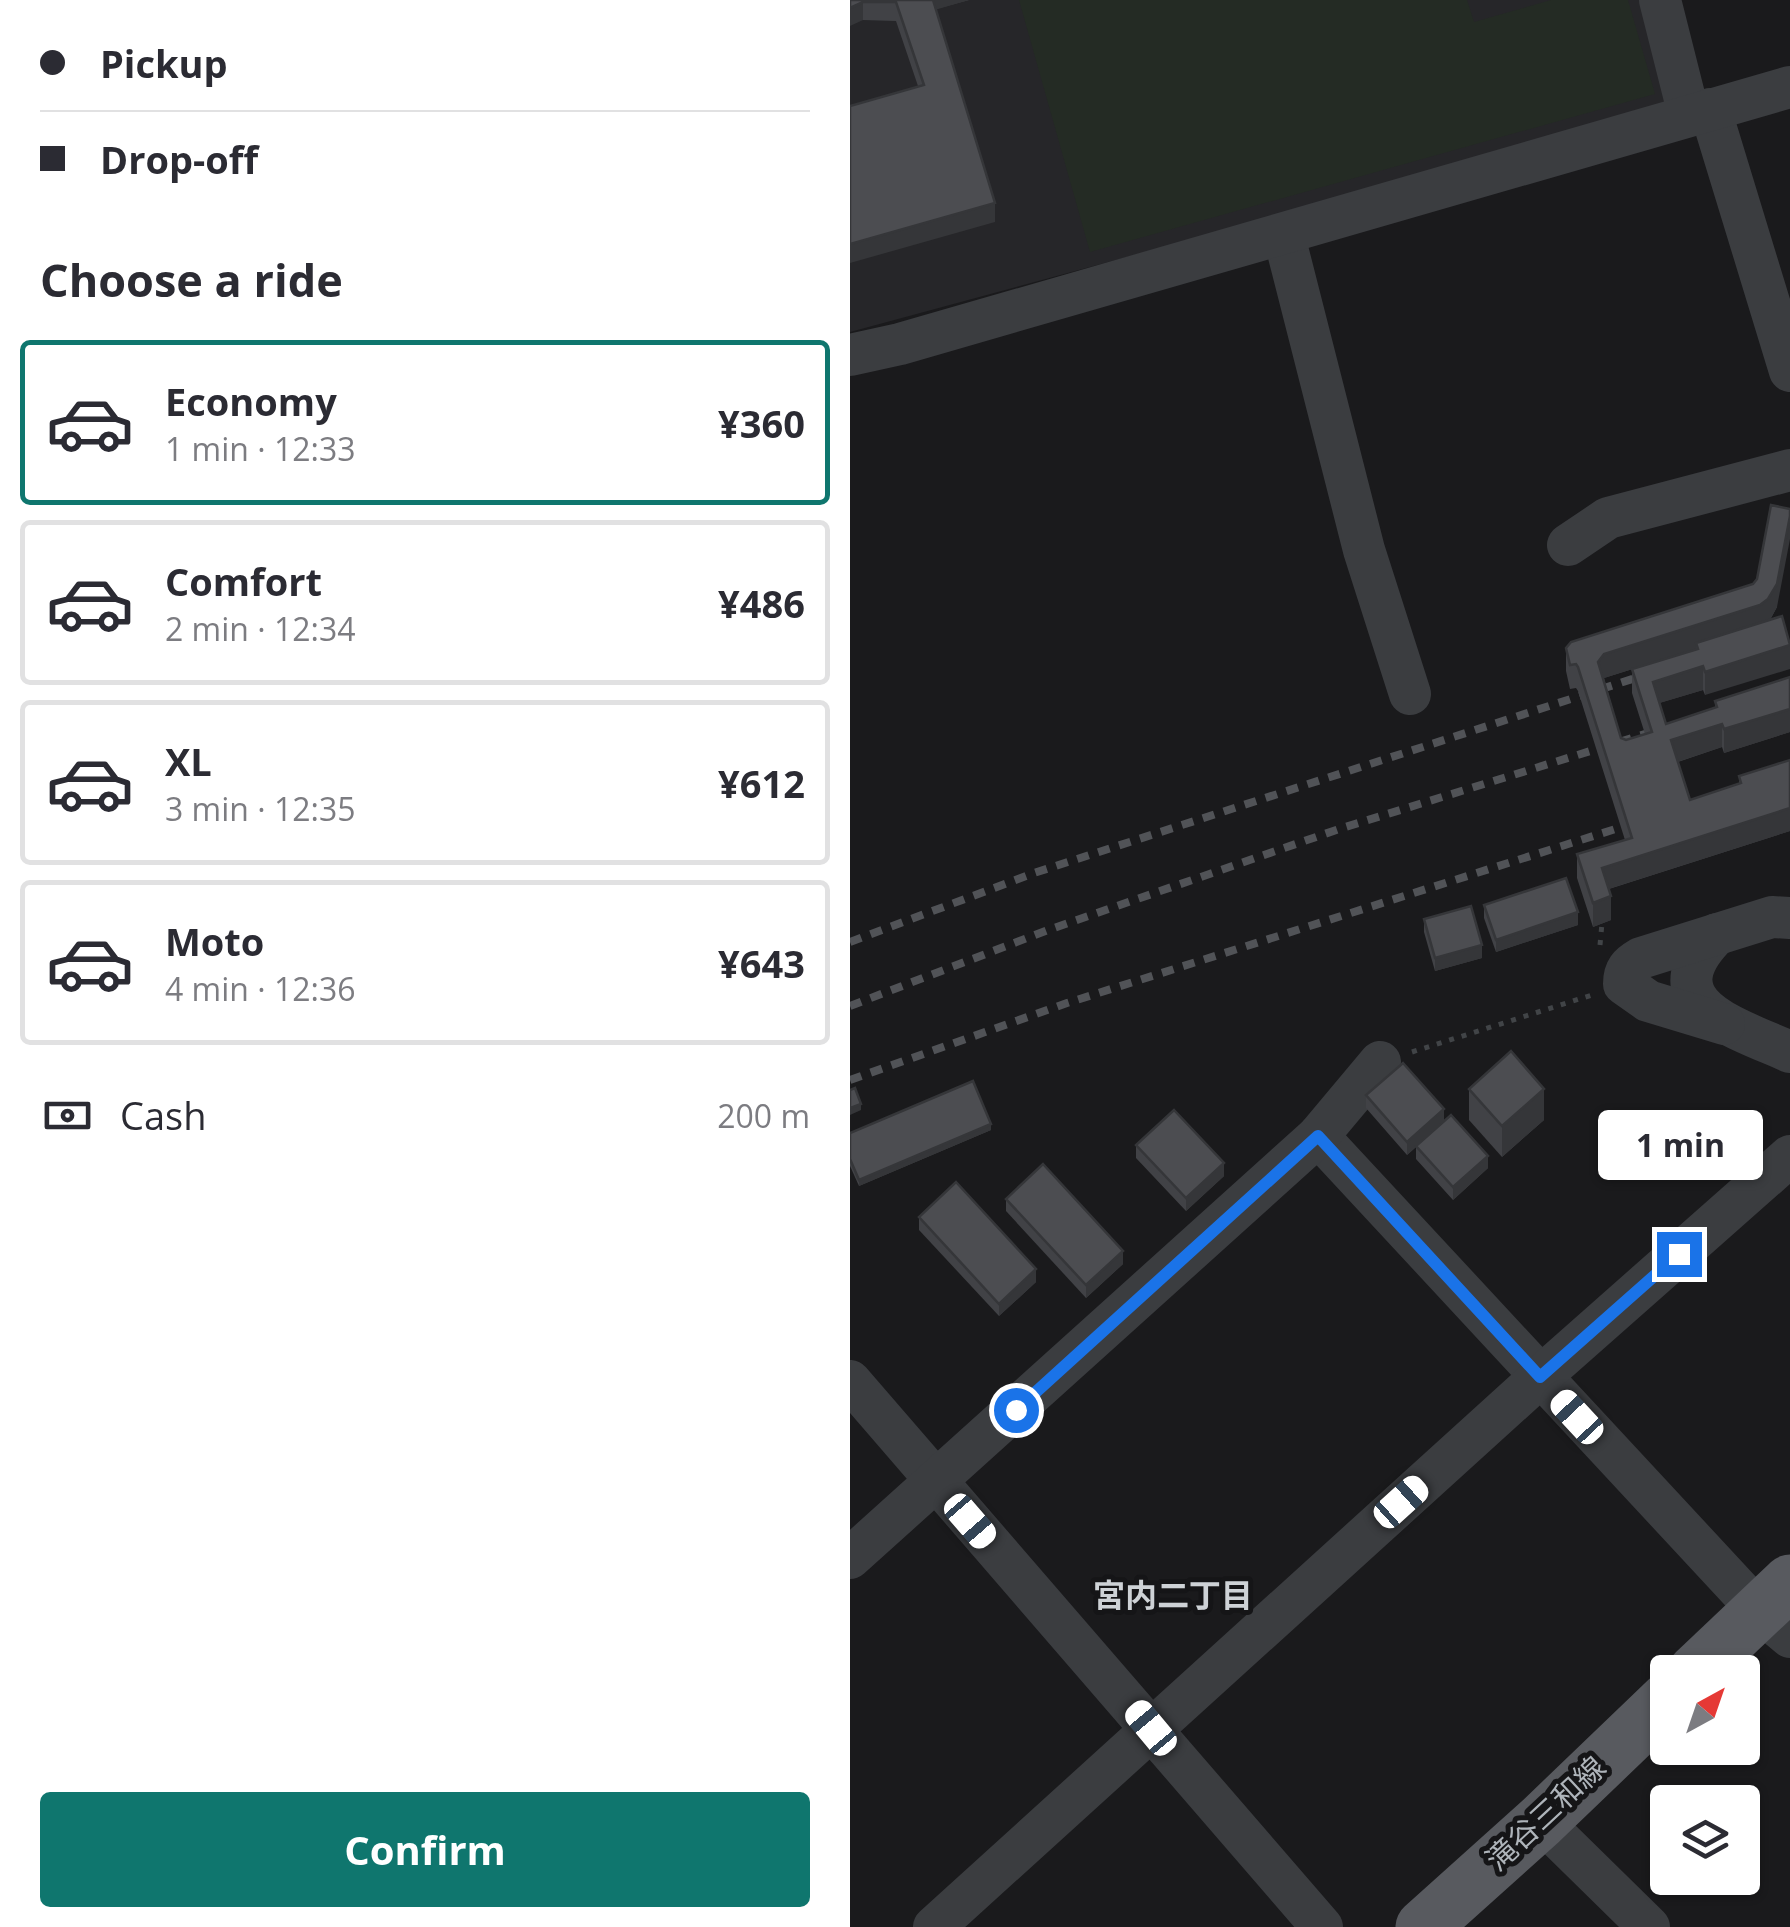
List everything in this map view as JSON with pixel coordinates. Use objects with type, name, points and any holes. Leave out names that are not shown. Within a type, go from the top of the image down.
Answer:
[{"type":"main road","points":[[1718,1655],[1780,1610]]},
{"type":"main road","name":"滝谷三和線","points":[[1423,1927],[1650,1716]]},
{"type":"street","points":[[1660,0],[1790,371]]},
{"type":"street","points":[[850,355],[1284,236],[1790,87]]},
{"type":"street","points":[[1284,236],[1364,550],[1410,694]]},
{"type":"street","points":[[1568,545],[1608,518],[1790,470]]},
{"type":"street","points":[[1784,915],[1641,958],[1624,973],[1624,984],[1648,1001],[1724,1024],[1790,1052]]},
{"type":"street","points":[[1717,934],[1696,959],[1691,972],[1692,990],[1699,1003],[1724,1024]]},
{"type":"street","points":[[850,1558],[1318,1136],[1380,1062]]},
{"type":"street","points":[[1318,1136],[1540,1377],[1780,1610]]},
{"type":"street","points":[[934,1927],[1540,1377],[1790,1156]]},
{"type":"street","points":[[850,1381],[1322,1927]]},
{"type":"street","points":[[1541,1820],[1648,1927]]},
{"type":"path","points":[[1380,1062],[1602,992]]},
{"type":"shaded area","points":[[850,0],[1649,0],[1681,107],[850,332]]},
{"type":"shaded area","points":[[1019,0],[1467,0],[1474,22],[1551,0],[1628,0],[1655,94],[1090,252]]},
{"type":"building","points":[[850,0],[933,0],[995,203],[850,244],[850,106],[924,85],[896,2],[863,2],[850,8]]},
{"type":"building","points":[[1771,505],[1790,509],[1790,516],[1777,584],[1768,599],[1760,605],[1604,654],[1598,662],[1621,738],[1626,740],[1652,732],[1632,669],[1698,649],[1696,643],[1782,616],[1790,645],[1705,672],[1703,666],[1653,682],[1666,724],[1717,707],[1715,701],[1790,677],[1790,709],[1671,740],[1690,800],[1741,783],[1739,776],[1790,760],[1790,808],[1602,868],[1611,896],[1593,903],[1577,854],[1632,838],[1578,667],[1570,665],[1566,648],[1571,642],[1753,584]]},
{"type":"building","points":[[1566,878],[1578,912],[1496,940],[1484,905]]},
{"type":"building","points":[[1471,906],[1482,945],[1435,958],[1424,919]]},
{"type":"building","points":[[1511,1051],[1544,1089],[1502,1126],[1469,1089]]},
{"type":"building","points":[[1403,1063],[1444,1109],[1407,1142],[1366,1095]]},
{"type":"building","points":[[973,1081],[991,1124],[859,1180],[850,1159],[850,1133]]},
{"type":"building","points":[[855,1088],[861,1104],[850,1108],[850,1090]]},
{"type":"building","points":[[1174,1110],[1224,1163],[1186,1198],[1136,1145]]},
{"type":"building","points":[[1451,1115],[1488,1156],[1453,1187],[1416,1146]]},
{"type":"building","points":[[1043,1164],[1123,1251],[1086,1285],[1006,1199]]},
{"type":"building","points":[[956,1182],[1036,1269],[999,1304],[919,1217]]},
{"type":"railway","points":[[850,942],[1034,873],[1660,670]]},
{"type":"railway","points":[[850,1006],[1048,930],[1339,829],[1671,726]]},
{"type":"railway","points":[[850,1080],[1067,1003],[1647,819]]},
{"type":"district","name":"宮内二丁目","points":[[1173,1596]]},
{"type":"route","points":[[1016,1410],[1318,1136],[1540,1377],[1679,1254]]}]
